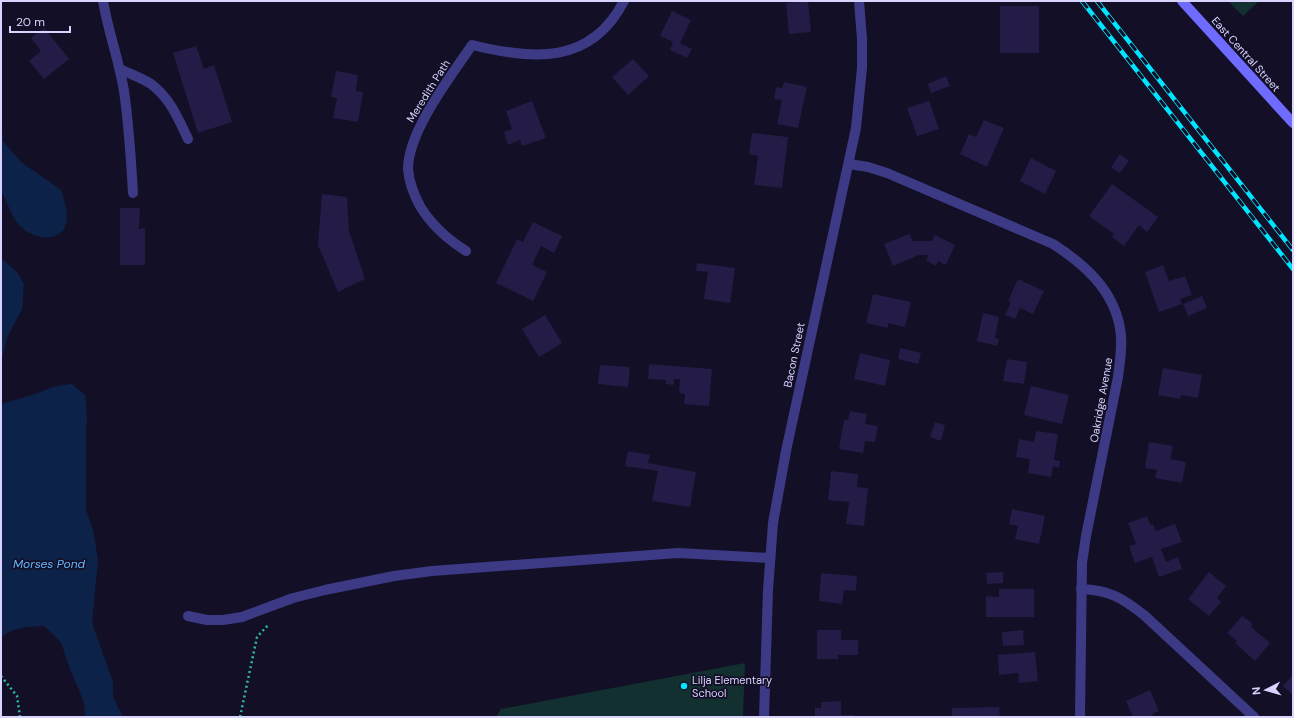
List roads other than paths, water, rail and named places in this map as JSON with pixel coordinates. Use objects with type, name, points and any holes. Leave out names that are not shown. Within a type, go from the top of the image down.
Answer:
[{"type":"main road","name":"East Central Street","points":[[1182,1],[1293,123]]},
{"type":"street","points":[[103,1],[120,69],[124,92],[131,155],[133,193]]},
{"type":"street","name":"Meredith Path","points":[[466,251],[450,242],[435,227],[424,213],[416,198],[411,183],[408,169],[410,152],[416,134],[425,117],[472,45],[501,52],[522,54],[545,55],[564,51],[582,45],[596,36],[610,23],[624,1]]},
{"type":"street","name":"Bacon Street","points":[[764,717],[766,624],[773,523],[786,451],[856,128],[862,68],[862,39],[859,1]]},
{"type":"street","points":[[120,69],[150,84],[164,96],[175,110],[188,139]]},
{"type":"street","name":"Oakridge Avenue","points":[[849,164],[887,173],[1052,244],[1073,257],[1091,273],[1103,288],[1113,306],[1120,328],[1121,351],[1115,397],[1086,536],[1082,563],[1080,717]]},
{"type":"street","points":[[188,616],[206,620],[223,620],[242,617],[293,598],[326,590],[387,577],[432,571],[678,553],[770,558]]},
{"type":"street","points":[[1081,589],[1097,590],[1113,594],[1130,604],[1144,615],[1254,717]]},
{"type":"water","points":[[1,118],[3,141],[21,162],[61,190],[66,207],[67,220],[63,231],[58,235],[52,237],[38,236],[25,230],[15,219],[3,194],[1,194]]},
{"type":"water","points":[[1,258],[17,272],[24,284],[22,309],[7,338],[1,362]]},
{"type":"water","name":"Morses Pond","points":[[72,384],[85,395],[87,417],[86,510],[93,529],[98,560],[92,623],[113,682],[113,697],[123,717],[85,717],[84,702],[70,669],[61,642],[44,626],[27,627],[15,630],[5,634],[1,638],[1,404],[56,386]]},
{"type":"railway","points":[[1082,1],[1293,269]]},
{"type":"railway","points":[[1097,1],[1293,250]]},
{"type":"place","name":"Lilja Elementary School","points":[[684,686]]}]
